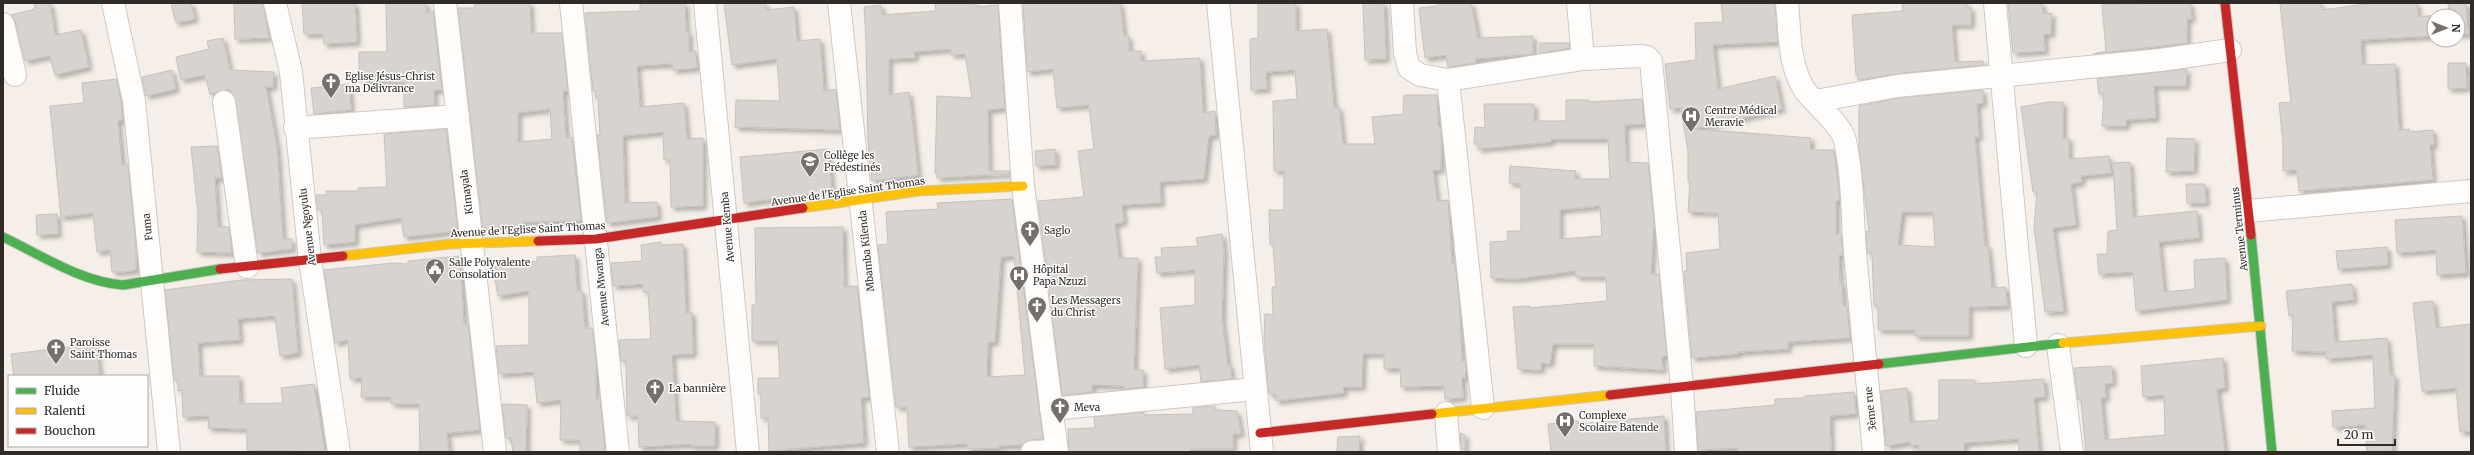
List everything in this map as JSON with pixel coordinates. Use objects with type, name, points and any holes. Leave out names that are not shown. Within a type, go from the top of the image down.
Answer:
[{"type":"street","name":"Fuma","points":[[113,3],[134,101],[153,278],[169,452]]},
{"type":"street","name":"Avenue Ngoyulu","points":[[275,3],[291,72],[295,128],[310,260],[339,452]]},
{"type":"street","name":"Kimayala","points":[[444,3],[495,452]]},
{"type":"street","name":"Avenue Mwanga","points":[[571,3],[618,452]]},
{"type":"street","name":"Avenue Kemba","points":[[705,3],[748,452]]},
{"type":"street","name":"Mbamba Kilenda","points":[[839,3],[888,452]]},
{"type":"street","points":[[1010,3],[1023,186],[1057,452],[1032,452]]},
{"type":"street","points":[[1218,3],[1261,442],[1483,408],[1682,388],[2026,346],[2058,345],[2261,326]]},
{"type":"street","points":[[1402,3],[1405,53],[1410,68],[1420,75],[1448,80],[1583,59],[1639,56],[1646,57],[1651,62],[1682,388],[1686,452]]},
{"type":"street","points":[[1578,3],[1583,59]]},
{"type":"street","name":"3ème rue","points":[[1787,3],[1790,47],[1797,73],[1804,90],[1816,101],[1845,138],[1849,161],[1874,452]]},
{"type":"street","points":[[1994,3],[2002,75],[2026,346]]},
{"type":"street","name":"Avenue Terminus","points":[[2225,3],[2261,326],[2272,452]]},
{"type":"street","points":[[3,24],[15,75]]},
{"type":"street","points":[[1816,101],[1897,86],[2160,60],[2230,50]]},
{"type":"street","points":[[1448,80],[1483,408]]},
{"type":"street","points":[[224,102],[247,267]]},
{"type":"street","points":[[295,128],[458,116]]},
{"type":"street","name":"Avenue de l'Eglise Saint Thomas","points":[[3,237],[85,277],[108,284],[123,285],[153,278],[472,242],[596,239],[919,191],[1023,186]]},
{"type":"street","points":[[2248,211],[2471,191]]},
{"type":"street","points":[[2058,345],[2072,452]]},
{"type":"street","points":[[1051,409],[1256,389]]},
{"type":"street","points":[[1446,413],[1449,452]]},
{"type":"building","points":[[34,3],[50,3],[55,35],[81,30],[89,67],[55,75],[50,56],[25,61],[15,21],[11,15],[35,9]]},
{"type":"building","points":[[171,3],[191,3],[195,19],[176,23]]},
{"type":"building","points":[[234,3],[263,3],[269,38],[235,39]]},
{"type":"building","points":[[302,3],[355,3],[357,42],[324,44],[323,34],[304,34]]},
{"type":"building","points":[[386,3],[426,3],[426,13],[433,11],[442,90],[434,90],[434,105],[404,107],[404,82],[359,81],[359,52],[387,52]]},
{"type":"building","points":[[474,3],[530,3],[531,33],[562,33],[568,91],[563,91],[566,138],[572,137],[581,221],[523,222],[523,227],[491,227],[491,230],[483,230],[458,8],[475,8]],"holes":[[[550,109],[552,139],[518,142],[518,113]]]},
{"type":"building","points":[[640,3],[685,3],[686,32],[689,32],[689,52],[696,51],[697,68],[673,70],[672,64],[637,66],[640,107],[684,103],[687,139],[703,138],[703,206],[671,207],[670,160],[664,160],[663,132],[623,136],[625,203],[657,202],[658,217],[607,223],[597,135],[600,135],[598,98],[596,99],[595,91],[593,91],[585,13],[640,11]]},
{"type":"building","points":[[724,3],[765,3],[766,10],[794,7],[797,41],[820,39],[824,91],[836,89],[840,130],[735,127],[736,100],[780,101],[777,59],[732,65]]},
{"type":"building","points":[[935,3],[976,3],[976,7],[998,5],[1005,108],[988,110],[989,171],[1009,171],[1010,174],[937,178],[937,173],[935,173],[937,96],[972,98],[965,54],[951,55],[951,49],[914,52],[915,58],[889,59],[889,95],[909,92],[918,175],[872,181],[868,141],[864,7],[881,5],[882,15],[936,11]]},
{"type":"building","points":[[1023,3],[1120,3],[1124,36],[1129,36],[1129,51],[1141,51],[1141,61],[1200,58],[1203,113],[1215,111],[1216,135],[1209,136],[1204,179],[1160,182],[1161,203],[1122,205],[1124,222],[1115,224],[1119,258],[1138,258],[1134,370],[1143,370],[1143,387],[1124,389],[1124,386],[1092,385],[1092,392],[1062,395],[1038,201],[1084,197],[1078,151],[1094,149],[1089,105],[1057,108],[1053,69],[1027,72]]},
{"type":"building","points":[[1258,3],[1296,3],[1296,31],[1327,29],[1334,108],[1339,107],[1343,144],[1375,144],[1372,117],[1403,114],[1404,95],[1437,95],[1438,125],[1441,128],[1441,170],[1433,170],[1437,201],[1448,200],[1452,264],[1455,264],[1459,299],[1462,361],[1465,361],[1466,367],[1465,378],[1462,377],[1463,398],[1445,399],[1444,386],[1401,387],[1400,368],[1384,369],[1384,354],[1363,354],[1362,387],[1343,387],[1344,393],[1276,401],[1276,394],[1269,394],[1264,340],[1265,314],[1273,315],[1272,287],[1276,287],[1273,244],[1270,244],[1269,210],[1284,210],[1284,171],[1274,171],[1273,101],[1297,99],[1295,70],[1266,72],[1267,89],[1251,90],[1250,39],[1258,38]]},
{"type":"building","points":[[1363,3],[1384,3],[1386,59],[1365,60]]},
{"type":"building","points":[[1437,3],[1471,3],[1478,38],[1533,36],[1533,54],[1475,59],[1476,63],[1448,67],[1446,55],[1425,58],[1419,8],[1437,6]]},
{"type":"building","points":[[1721,3],[1775,3],[1778,42],[1713,45],[1718,89],[1775,76],[1782,109],[1695,129],[1811,138],[1810,150],[1834,150],[1840,200],[1836,201],[1836,234],[1841,233],[1843,255],[1839,255],[1840,284],[1842,283],[1843,306],[1847,306],[1850,338],[1788,342],[1788,349],[1738,352],[1738,354],[1692,358],[1684,271],[1687,271],[1686,253],[1720,249],[1718,213],[1688,212],[1690,182],[1688,182],[1688,151],[1681,108],[1670,109],[1665,64],[1696,60],[1695,23],[1723,22]]},
{"type":"building","points":[[1902,3],[1967,3],[1967,8],[1971,8],[1971,25],[1952,25],[1955,62],[1983,61],[1984,65],[1896,74],[1858,80],[1858,75],[1856,75],[1852,15],[1903,11]]},
{"type":"building","points":[[2008,3],[2042,3],[2043,14],[2052,13],[2051,34],[2044,34],[2045,51],[2013,53]]},
{"type":"building","points":[[2190,3],[2192,19],[2187,19],[2187,43],[2093,54],[2106,51],[2102,4]]},
{"type":"building","points":[[2280,3],[2321,3],[2322,10],[2373,3],[2417,3],[2418,17],[2426,16],[2426,36],[2361,40],[2362,65],[2395,64],[2399,130],[2409,129],[2409,132],[2433,130],[2434,145],[2430,145],[2433,180],[2299,191],[2297,170],[2283,171],[2283,143],[2279,103],[2291,102]]},
{"type":"building","points":[[2448,3],[2466,3],[2468,34],[2466,34],[2466,8],[2448,8]]},
{"type":"building","points":[[223,38],[230,70],[274,72],[273,87],[266,87],[277,147],[283,239],[292,239],[292,249],[258,253],[234,95],[229,89],[210,94],[205,75],[181,80],[176,57],[209,49],[207,41]]},
{"type":"building","points":[[1540,43],[1569,43],[1570,48],[1540,53]]},
{"type":"building","points":[[2448,63],[2466,63],[2467,88],[2448,89]]},
{"type":"building","points":[[2187,69],[2186,86],[2154,86],[2156,118],[2126,120],[2126,126],[2102,126],[2104,94],[2099,94],[2097,79]]},
{"type":"building","points":[[172,70],[176,89],[146,96],[142,77]]},
{"type":"building","points":[[117,79],[121,102],[122,120],[118,121],[122,165],[128,164],[136,248],[136,270],[112,272],[110,250],[97,252],[93,213],[61,217],[50,106],[84,103],[82,83]]},
{"type":"building","name":"Eglise Jésus-Christ ma Délivrance","points":[[349,84],[351,110],[314,114],[311,88]]},
{"type":"building","points":[[1983,90],[1983,103],[1977,104],[1979,137],[1975,137],[1985,246],[1988,246],[1992,288],[2006,287],[2007,306],[1969,307],[1969,336],[1915,336],[1915,330],[1878,330],[1878,306],[1874,306],[1872,253],[1868,253],[1867,251],[1866,232],[1869,231],[1859,150],[1859,106],[1899,98]],"holes":[[[1902,212],[1933,212],[1935,247],[1898,245]]]},
{"type":"building","points":[[1642,99],[1644,124],[1625,125],[1626,162],[1648,163],[1654,222],[1651,274],[1659,274],[1667,356],[1662,357],[1663,370],[1594,366],[1594,344],[1553,344],[1550,364],[1541,363],[1541,370],[1518,369],[1513,307],[1529,306],[1529,308],[1607,301],[1606,277],[1576,277],[1575,271],[1517,279],[1491,278],[1490,242],[1508,241],[1507,231],[1521,231],[1521,184],[1509,183],[1510,166],[1576,171],[1575,179],[1610,179],[1608,139],[1551,139],[1551,142],[1478,149],[1478,144],[1474,144],[1475,127],[1485,128],[1484,104],[1534,104],[1534,121],[1566,121],[1566,100],[1589,100],[1589,102]],"holes":[[[1600,206],[1602,236],[1560,239],[1560,210]]]},
{"type":"building","points":[[2048,102],[2063,102],[2063,138],[2069,138],[2069,159],[2109,156],[2111,173],[2081,176],[2082,182],[2071,184],[2076,225],[2053,228],[2064,311],[2045,312],[2034,227],[2037,192],[2033,192],[2021,107]]},
{"type":"building","points":[[446,129],[458,231],[404,237],[401,218],[355,225],[355,242],[324,245],[322,210],[318,210],[316,195],[327,195],[326,191],[358,191],[358,188],[387,187],[384,134]]},
{"type":"building","points":[[2167,138],[2195,139],[2194,171],[2166,172]]},
{"type":"building","points":[[217,146],[222,178],[215,178],[218,227],[229,227],[232,253],[197,252],[198,213],[191,147]]},
{"type":"building","points":[[828,149],[832,191],[744,203],[740,157]]},
{"type":"building","points":[[1055,149],[1056,165],[1036,166],[1035,151]]},
{"type":"building","points":[[2130,162],[2133,217],[2197,211],[2199,238],[2159,242],[2164,292],[2195,289],[2194,260],[2225,258],[2227,300],[2136,311],[2133,272],[2099,274],[2097,254],[2107,254],[2108,231],[2117,230],[2113,163]]},
{"type":"building","points":[[2186,184],[2205,184],[2206,203],[2187,203]]},
{"type":"building","points":[[1012,199],[1043,439],[1031,440],[1022,445],[998,446],[999,448],[967,449],[967,444],[909,447],[907,407],[896,407],[878,245],[888,244],[886,212],[938,209],[937,203]],"holes":[[[1014,256],[1025,375],[987,377],[988,342],[995,342],[1001,257]]]},
{"type":"building","points":[[57,214],[58,234],[37,235],[36,215]]},
{"type":"building","points":[[2462,216],[2466,273],[2437,275],[2436,250],[2397,253],[2395,220]]},
{"type":"building","points":[[843,227],[844,287],[857,286],[869,397],[861,398],[864,443],[769,451],[768,418],[761,418],[761,394],[758,394],[758,378],[780,378],[778,341],[752,341],[752,305],[756,305],[755,228]]},
{"type":"building","points":[[1222,234],[1224,250],[1222,318],[1228,366],[1230,365],[1232,379],[1201,382],[1199,365],[1165,369],[1160,308],[1195,305],[1195,270],[1157,273],[1155,257],[1162,257],[1161,248],[1198,246],[1196,238]]},
{"type":"building","points":[[661,242],[661,245],[683,244],[686,313],[692,312],[693,354],[672,355],[676,418],[677,421],[715,422],[715,446],[691,446],[691,444],[639,447],[638,416],[627,416],[626,361],[621,361],[619,340],[651,339],[648,292],[643,292],[643,284],[613,286],[611,263],[642,261],[641,245]]},
{"type":"building","points":[[2387,247],[2388,265],[2338,269],[2336,251]]},
{"type":"building","points":[[575,255],[577,291],[582,291],[585,328],[592,328],[596,363],[596,399],[600,399],[605,452],[580,452],[580,440],[560,440],[561,400],[537,403],[534,372],[499,374],[496,346],[529,345],[529,291],[498,296],[493,267],[537,261],[537,257]]},
{"type":"building","points":[[460,256],[464,324],[468,324],[480,430],[447,433],[449,452],[420,452],[419,404],[391,404],[391,397],[361,397],[362,378],[350,379],[348,340],[335,343],[324,270],[393,263],[408,264],[408,261]]},
{"type":"building","points":[[292,279],[298,353],[280,356],[275,316],[238,319],[240,340],[198,343],[200,376],[239,376],[240,404],[283,403],[281,388],[314,384],[325,452],[247,450],[247,429],[208,428],[209,416],[183,417],[182,390],[178,391],[178,380],[174,380],[165,290],[241,280]]},
{"type":"building","points":[[2352,284],[2354,300],[2332,302],[2335,342],[2387,338],[2390,375],[2395,375],[2392,452],[2367,452],[2365,425],[2333,427],[2332,411],[2375,408],[2373,355],[2326,359],[2326,352],[2292,351],[2293,315],[2289,316],[2286,291]]},
{"type":"building","points":[[2433,301],[2436,328],[2471,324],[2471,431],[2460,432],[2456,388],[2422,391],[2413,303]]},
{"type":"building","name":"Paroisse Saint Thomas","points":[[96,344],[100,375],[14,375],[11,354]]},
{"type":"building","points":[[2223,358],[2225,388],[2217,389],[2225,452],[2086,452],[2081,400],[2078,400],[2074,368],[2112,366],[2113,383],[2105,384],[2106,398],[2101,398],[2105,440],[2165,435],[2164,395],[2143,397],[2141,366]]},
{"type":"building","points":[[2044,379],[2045,397],[2034,398],[2039,452],[2019,452],[2019,439],[1964,443],[1964,452],[1919,452],[1919,445],[1910,446],[1910,442],[1886,446],[1881,391],[1907,388],[1910,422],[1939,420],[1939,380],[1975,380],[1975,384]]},
{"type":"building","points":[[1854,392],[1856,414],[1830,416],[1831,452],[1738,452],[1738,448],[1698,450],[1696,412],[1775,405],[1775,399],[1805,398],[1805,396]]},
{"type":"building","points":[[502,404],[527,405],[526,452],[513,452],[511,438],[506,438]]},
{"type":"building","points":[[1215,406],[1215,410],[1237,411],[1241,434],[1233,434],[1233,449],[1190,449],[1191,452],[1069,452],[1068,429],[1095,428],[1094,417],[1144,412],[1144,415],[1193,414],[1193,408]]},
{"type":"building","points":[[1664,416],[1666,452],[1551,452],[1548,424],[1578,421],[1579,424]]},
{"type":"building","points":[[1460,433],[1465,435],[1465,449],[1461,449]]},
{"type":"building","points":[[1360,436],[1359,452],[1337,451],[1338,437]]},
{"type":"traffic: fast","points":[[2251,235],[2272,452]]},
{"type":"traffic: fast","points":[[3,237],[62,267],[92,279],[107,283],[123,285],[220,269]]},
{"type":"traffic: fast","points":[[1879,364],[2063,343]]},
{"type":"traffic: slow","points":[[803,208],[919,191],[1023,186]]},
{"type":"traffic: slow","points":[[343,256],[450,244],[538,241]]},
{"type":"traffic: slow","points":[[2063,343],[2261,326]]},
{"type":"traffic: slow","points":[[1432,414],[1610,395]]},
{"type":"traffic: jam","points":[[2225,3],[2251,235]]},
{"type":"traffic: jam","points":[[538,241],[596,239],[803,208]]},
{"type":"traffic: jam","points":[[220,269],[343,256]]},
{"type":"traffic: jam","points":[[1610,395],[1879,364]]},
{"type":"traffic: jam","points":[[1260,433],[1432,414]]},
{"type":"place","name":"Eglise Jésus-Christ ma Délivrance","points":[[331,99]]},
{"type":"place","name":"Centre Médical Meravie","points":[[1691,133]]},
{"type":"place","name":"Collège les Prédestinés","points":[[810,178]]},
{"type":"place","name":"Saglo","points":[[1030,247]]},
{"type":"place","name":"Salle Polyvalente Consolation","points":[[435,285]]},
{"type":"place","name":"Hôpital Papa Nzuzi","points":[[1019,292]]},
{"type":"place","name":"Les Messagers du Christ","points":[[1037,323]]},
{"type":"place","name":"Paroisse Saint Thomas","points":[[56,365]]},
{"type":"place","name":"La bannière","points":[[655,405]]},
{"type":"place","name":"Meva","points":[[1060,424]]},
{"type":"place","name":"Complexe Scolaire Batende","points":[[1565,438]]}]
